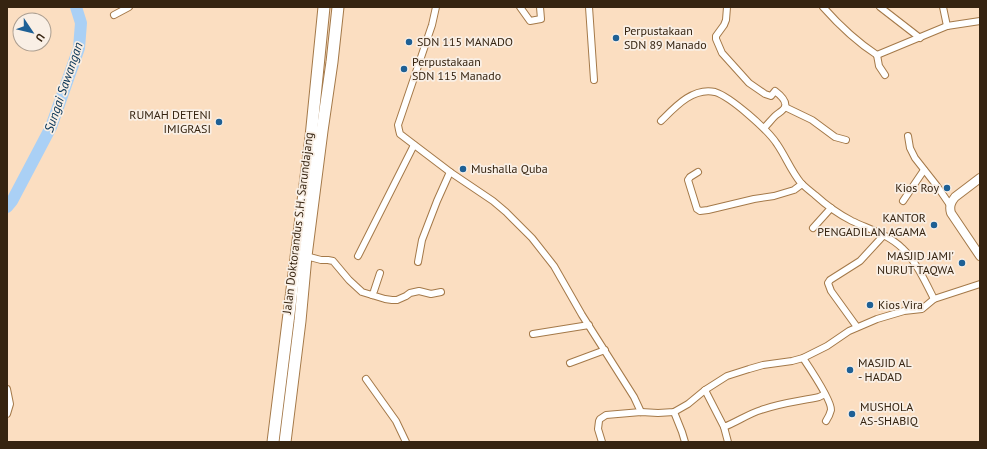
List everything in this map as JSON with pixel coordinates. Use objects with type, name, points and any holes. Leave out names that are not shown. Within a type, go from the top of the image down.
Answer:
[{"type":"highway","name":"Jalan Doktorandus S.H. Sarundajang","points":[[285,442],[300,321],[306,256],[306,215],[311,137],[324,7]]},
{"type":"highway","name":"Jalan Doktorandus S.H. Sarundajang","points":[[273,442],[306,215],[332,62],[338,7]]},
{"type":"street","points":[[114,15],[129,7]]},
{"type":"street","points":[[436,7],[432,25],[398,125],[400,134],[506,212],[532,238],[554,266],[634,397],[641,412]]},
{"type":"street","points":[[520,7],[530,21],[541,19],[540,7]]},
{"type":"street","points":[[589,7],[594,80]]},
{"type":"street","points":[[727,7],[726,20],[716,36],[722,53],[749,83],[765,94],[771,96],[775,91],[778,93],[784,101],[785,107]]},
{"type":"street","points":[[823,7],[836,21],[877,55],[879,66],[885,75]]},
{"type":"street","points":[[880,7],[920,38]]},
{"type":"street","points":[[943,7],[947,26]]},
{"type":"street","points":[[877,55],[947,26],[980,21]]},
{"type":"street","points":[[661,121],[682,101],[697,93],[710,91],[731,100],[764,128],[776,143],[802,184],[831,208],[850,220],[897,243],[906,251],[916,265],[934,299]]},
{"type":"street","points":[[764,128],[785,107]]},
{"type":"street","points":[[785,107],[812,120],[835,137],[846,140]]},
{"type":"street","points":[[908,136],[913,156],[950,205],[951,213],[980,256]]},
{"type":"street","points":[[358,256],[414,145]]},
{"type":"street","points":[[903,201],[924,170]]},
{"type":"street","points":[[418,262],[422,240],[450,172]]},
{"type":"street","points":[[698,172],[688,180],[697,209],[700,211],[774,196],[794,190],[802,184]]},
{"type":"street","points":[[950,205],[955,197],[980,178]]},
{"type":"street","points":[[813,228],[831,208]]},
{"type":"street","points":[[857,327],[831,291],[828,283],[830,280],[860,260],[883,236]]},
{"type":"street","points":[[306,256],[332,261],[356,288],[362,292],[372,295],[397,300],[410,293],[422,291],[431,294],[441,292]]},
{"type":"street","points":[[372,295],[380,273]]},
{"type":"street","points":[[602,442],[598,429],[599,421],[606,415],[641,412],[674,412],[688,404],[705,390],[727,376],[749,368],[803,358],[827,346],[857,327],[892,314],[922,309],[934,299],[980,284]]},
{"type":"street","points":[[533,334],[589,325]]},
{"type":"street","points":[[570,363],[605,350]]},
{"type":"street","points":[[803,358],[824,393],[831,408],[826,422]]},
{"type":"street","points":[[366,379],[396,421],[406,442]]},
{"type":"street","points":[[7,389],[10,404],[7,414]]},
{"type":"street","points":[[705,390],[724,427],[728,442]]},
{"type":"street","points":[[724,427],[749,414],[774,406],[819,398],[824,393]]},
{"type":"street","points":[[674,412],[685,442]]},
{"type":"waterway","name":"Sungai Sawangan","points":[[7,207],[12,201],[51,127],[79,48],[81,23],[76,7]]},
{"type":"place","name":"Perpustakaan SDN 89 Manado","points":[[616,38]]},
{"type":"place","name":"SDN 115 MANADO","points":[[409,42]]},
{"type":"place","name":"Perpustakaan SDN 115 Manado","points":[[404,69]]},
{"type":"place","name":"RUMAH DETENI IMIGRASI","points":[[219,122]]},
{"type":"place","name":"Mushalla Quba","points":[[463,169]]},
{"type":"place","name":"Kios Roy","points":[[947,188]]},
{"type":"place","name":"KANTOR PENGADILAN AGAMA","points":[[934,225]]},
{"type":"place","name":"MASJID JAMI' NURUT TAQWA","points":[[962,263]]},
{"type":"place","name":"Kios Vira","points":[[870,305]]},
{"type":"place","name":"MASJID AL - HADAD","points":[[850,370]]},
{"type":"place","name":"MUSHOLA AS-SHABIQ","points":[[852,414]]}]
